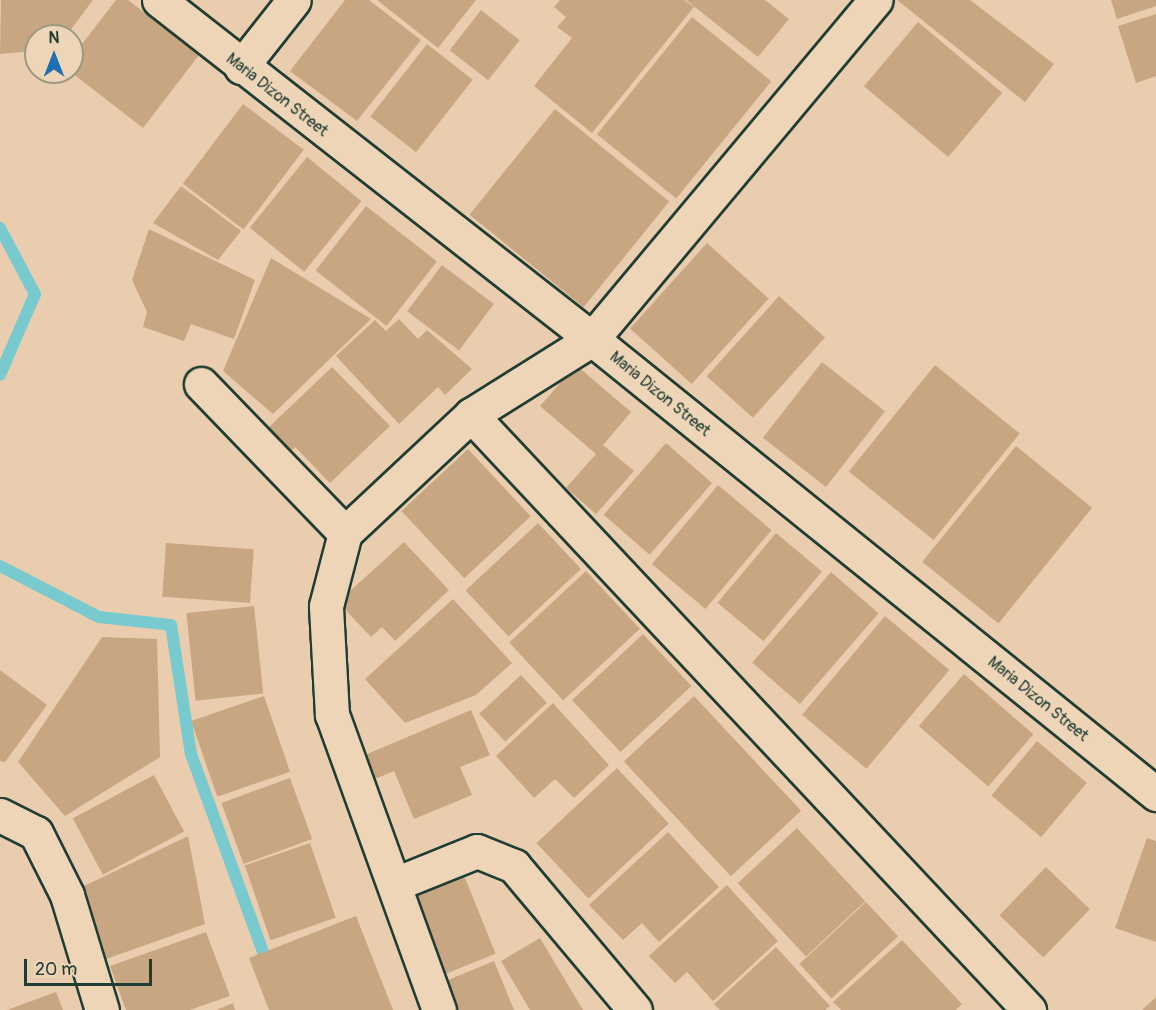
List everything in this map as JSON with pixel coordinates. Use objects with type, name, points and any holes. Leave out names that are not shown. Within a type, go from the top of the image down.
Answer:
[{"type":"street","name":"Maria Dizon Street","points":[[159,0],[241,67],[592,339],[1156,794]]},
{"type":"street","points":[[241,67],[294,0]]},
{"type":"street","points":[[439,1010],[332,715],[326,606],[345,532],[471,415],[592,339],[874,0]]},
{"type":"street","points":[[201,384],[345,532]]},
{"type":"street","points":[[471,415],[1026,1009]]},
{"type":"street","points":[[0,815],[36,833],[67,895],[102,1010]]},
{"type":"street","points":[[394,884],[477,851],[514,866],[635,1010]]},
{"type":"building","points":[[1,0],[93,0],[75,24],[24,24],[24,52],[0,54]]},
{"type":"building","points":[[116,0],[128,0],[199,55],[143,128],[84,82],[84,41]]},
{"type":"building","points":[[345,0],[369,0],[421,40],[357,121],[290,71]]},
{"type":"building","points":[[377,0],[476,0],[438,48]]},
{"type":"building","points":[[560,0],[684,0],[694,7],[592,133],[534,86],[572,38],[557,27],[566,17],[554,7]]},
{"type":"building","points":[[686,0],[765,0],[789,19],[758,57]]},
{"type":"building","points":[[897,0],[970,0],[1054,64],[1025,102]]},
{"type":"building","points":[[1111,0],[1156,0],[1156,6],[1117,19]]},
{"type":"building","points":[[481,10],[520,40],[488,80],[450,50]]},
{"type":"building","points":[[1156,14],[1156,76],[1136,83],[1118,26]]},
{"type":"building","points":[[692,17],[771,81],[676,199],[597,134]]},
{"type":"building","points":[[918,22],[1002,93],[948,157],[864,86]]},
{"type":"building","points":[[427,44],[473,80],[416,152],[370,116]]},
{"type":"building","points":[[243,104],[304,150],[244,230],[183,184]]},
{"type":"building","points":[[555,109],[669,202],[584,307],[469,215]]},
{"type":"building","points":[[307,157],[361,201],[304,272],[250,228]]},
{"type":"building","points":[[181,186],[241,231],[218,260],[153,223]]},
{"type":"building","points":[[366,206],[437,261],[386,326],[316,271]]},
{"type":"building","points":[[149,229],[255,280],[234,339],[191,324],[184,341],[143,327],[147,312],[132,280]]},
{"type":"building","points":[[707,243],[769,299],[692,384],[630,328]]},
{"type":"building","points":[[271,258],[371,319],[273,414],[223,371]]},
{"type":"building","points":[[442,265],[494,304],[459,350],[407,311]]},
{"type":"building","points":[[779,296],[825,337],[753,418],[707,376]]},
{"type":"building","points":[[399,319],[418,339],[427,330],[472,369],[445,395],[438,387],[399,424],[336,356],[375,320],[386,331]]},
{"type":"building","points":[[822,362],[885,411],[826,487],[763,438]]},
{"type":"building","points":[[576,365],[631,412],[603,445],[634,471],[596,514],[566,488],[596,454],[540,406]]},
{"type":"building","points":[[935,365],[1020,434],[933,540],[849,471]]},
{"type":"building","points":[[332,367],[390,426],[330,483],[295,447],[290,452],[267,429]]},
{"type":"building","points":[[666,443],[712,483],[650,555],[604,515]]},
{"type":"building","points":[[1016,446],[1092,508],[998,623],[922,562]]},
{"type":"building","points":[[468,449],[531,516],[464,578],[401,511]]},
{"type":"building","points":[[718,485],[772,530],[705,609],[652,564]]},
{"type":"building","points":[[538,523],[581,569],[509,637],[466,591]]},
{"type":"building","points":[[776,533],[822,572],[763,641],[718,603]]},
{"type":"building","points":[[404,542],[449,590],[395,641],[382,627],[371,637],[338,602]]},
{"type":"building","points":[[166,543],[254,549],[250,603],[162,597]]},
{"type":"building","points":[[586,571],[640,629],[563,700],[509,643]]},
{"type":"building","points":[[831,572],[879,613],[800,704],[752,663]]},
{"type":"building","points":[[453,599],[512,663],[476,695],[405,723],[365,679]]},
{"type":"building","points":[[254,606],[263,694],[196,701],[186,613]]},
{"type":"building","points":[[885,616],[949,670],[866,769],[802,715]]},
{"type":"building","points":[[643,634],[691,686],[620,752],[572,700]]},
{"type":"building","points":[[102,637],[157,639],[160,757],[65,816],[18,762]]},
{"type":"building","points":[[0,670],[47,705],[5,762],[0,761]]},
{"type":"building","points":[[964,674],[1033,734],[988,786],[919,726]]},
{"type":"building","points":[[521,675],[547,703],[505,742],[479,714]]},
{"type":"building","points":[[264,696],[290,772],[217,797],[191,721]]},
{"type":"building","points":[[694,696],[801,811],[731,876],[624,761]]},
{"type":"building","points":[[553,703],[609,765],[574,798],[555,779],[534,798],[496,756]]},
{"type":"building","points":[[471,710],[490,755],[460,767],[472,795],[414,819],[394,771],[375,779],[365,755]]},
{"type":"building","points":[[1037,741],[1087,783],[1041,837],[991,795]]},
{"type":"building","points":[[617,768],[669,824],[588,899],[537,843]]},
{"type":"building","points":[[154,775],[184,832],[103,875],[73,818]]},
{"type":"building","points":[[290,778],[312,839],[244,864],[221,803]]},
{"type":"building","points":[[797,828],[865,901],[806,956],[738,883]]},
{"type":"building","points":[[668,832],[719,887],[659,942],[642,923],[623,940],[589,905]]},
{"type":"building","points":[[188,836],[205,924],[106,959],[80,888]]},
{"type":"building","points":[[1147,838],[1156,841],[1156,942],[1115,928]]},
{"type":"building","points":[[310,843],[336,918],[270,940],[245,865]]},
{"type":"building","points":[[1046,867],[1090,909],[1043,958],[999,915]]},
{"type":"building","points":[[463,873],[496,954],[443,975],[410,894]]},
{"type":"building","points":[[727,885],[778,941],[713,1001],[687,972],[675,983],[649,956]]},
{"type":"building","points":[[866,902],[898,936],[832,998],[799,964]]},
{"type":"building","points":[[356,916],[393,1010],[269,1010],[249,958]]},
{"type":"building","points":[[206,932],[230,996],[190,1010],[126,1010],[110,966]]},
{"type":"building","points":[[540,938],[583,1010],[530,1010],[501,961]]},
{"type":"building","points":[[902,940],[962,1004],[956,1010],[841,1010],[833,1002]]},
{"type":"building","points":[[776,947],[830,1006],[825,1010],[720,1010],[714,1004]]},
{"type":"building","points":[[494,961],[514,1010],[446,1010],[436,985]]},
{"type":"building","points":[[56,992],[63,1010],[7,1010]]},
{"type":"building","points":[[1156,997],[1156,1010],[1142,1010]]},
{"type":"building","points":[[233,1003],[235,1010],[216,1010]]},
{"type":"waterway","points":[[0,228],[35,294],[0,375]]},
{"type":"waterway","points":[[0,566],[99,617],[171,625],[191,754],[269,968]]}]
